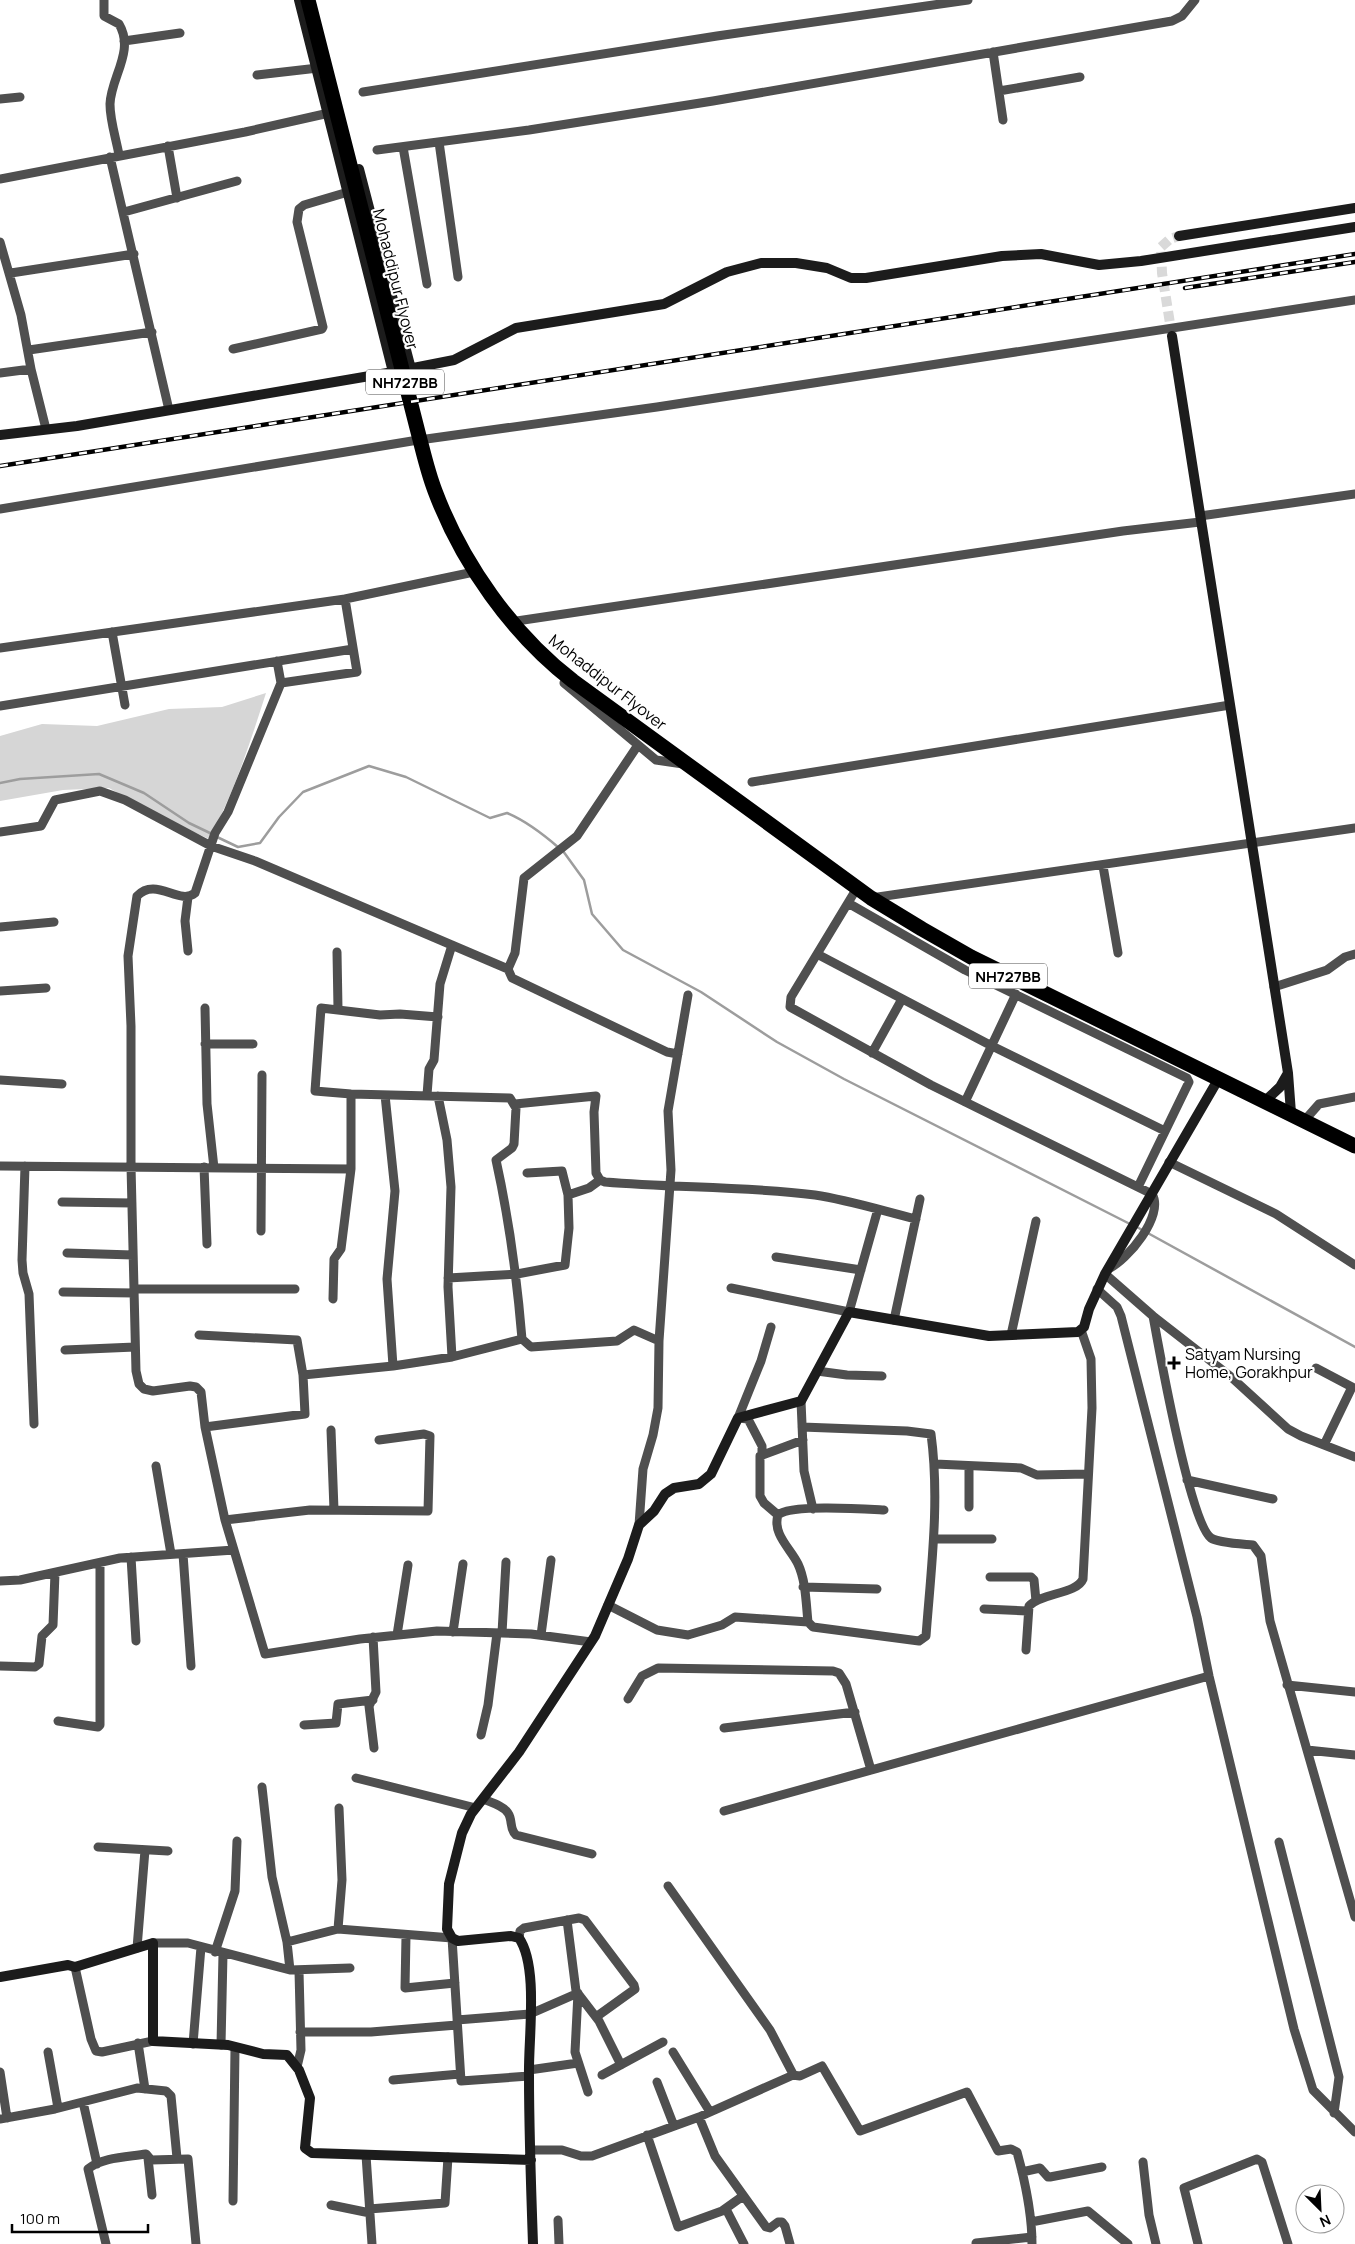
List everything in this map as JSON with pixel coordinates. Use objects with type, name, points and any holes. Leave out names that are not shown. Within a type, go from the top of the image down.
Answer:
[{"type":"highway","name":"Mohaddipur Flyover","points":[[308,0],[418,436],[435,491],[448,522],[486,587],[529,640],[553,665],[686,764]]},
{"type":"highway","name":"NH727BB","points":[[686,764],[871,898],[971,957],[1107,1031],[1219,1078],[1355,1146]]},
{"type":"street","points":[[104,0],[104,16],[119,24],[124,41],[123,57],[115,79],[110,105],[115,156],[124,212],[169,410]]},
{"type":"street","points":[[299,0],[318,68],[393,372]]},
{"type":"street","points":[[314,0],[412,369]]},
{"type":"street","points":[[363,92],[717,36],[968,0]]},
{"type":"street","points":[[377,150],[403,148],[713,101],[1172,21],[1182,16],[1195,0]]},
{"type":"street","points":[[124,41],[180,33]]},
{"type":"street","points":[[993,52],[1003,120]]},
{"type":"street","points":[[257,75],[318,68]]},
{"type":"street","points":[[999,91],[1080,77]]},
{"type":"street","points":[[0,99],[20,97]]},
{"type":"street","points":[[0,179],[329,113]]},
{"type":"street","points":[[438,142],[458,278]]},
{"type":"street","points":[[168,146],[177,198]]},
{"type":"street","points":[[403,148],[427,284]]},
{"type":"street","points":[[124,212],[237,181]]},
{"type":"street","points":[[233,349],[322,329],[298,222],[299,209],[304,205],[348,192]]},
{"type":"street","points":[[1179,236],[1355,208]]},
{"type":"street","points":[[0,435],[46,430],[169,410],[412,369],[454,360],[516,328],[664,304],[727,272],[761,263],[796,264],[827,268],[850,278],[866,278],[1002,256],[1041,254],[1099,265],[1141,261],[1355,227]]},
{"type":"street","points":[[0,244],[10,273],[46,430]]},
{"type":"street","points":[[10,273],[134,254]]},
{"type":"street","points":[[0,509],[414,440],[648,408],[1355,300]]},
{"type":"street","points":[[29,350],[152,332]]},
{"type":"street","points":[[1172,336],[1274,987],[1297,1117],[1320,1104],[1355,1097]]},
{"type":"street","points":[[0,373],[31,369]]},
{"type":"street","points":[[412,389],[420,424]]},
{"type":"street","points":[[414,440],[422,471],[440,519],[469,573],[505,622],[548,669],[656,760],[686,764]]},
{"type":"street","points":[[505,622],[1114,532],[1355,494]]},
{"type":"street","points":[[0,648],[345,599],[469,573]]},
{"type":"street","points":[[281,683],[356,672],[345,599]]},
{"type":"street","points":[[112,632],[125,705]]},
{"type":"street","points":[[0,706],[353,649]]},
{"type":"street","points":[[278,661],[281,683],[228,812],[215,833],[195,893],[188,897],[150,888],[143,890],[137,896],[128,956],[131,1026],[131,1166],[135,1347],[136,1371],[139,1384],[144,1389],[153,1391],[190,1386],[196,1387],[201,1392],[205,1427],[225,1520],[264,1654],[397,1635],[453,1632],[541,1635],[591,1642]]},
{"type":"street","points":[[752,782],[1230,705]]},
{"type":"street","points":[[508,969],[515,953],[524,878],[578,836],[638,745]]},
{"type":"street","points":[[0,832],[41,826],[55,800],[100,791],[125,800],[212,845],[255,861],[508,969],[512,978],[667,1052],[678,1054]]},
{"type":"street","points":[[871,898],[1103,866],[1355,828]]},
{"type":"street","points":[[1103,866],[1118,952]]},
{"type":"street","points":[[857,888],[791,997],[790,1007],[965,1102],[1152,1194],[1155,1203],[1151,1220],[1131,1252],[1106,1272]]},
{"type":"street","points":[[188,897],[185,921],[188,951]]},
{"type":"street","points":[[848,903],[914,942],[1016,994],[1107,1031],[1187,1078],[1189,1082],[1138,1187]]},
{"type":"street","points":[[0,927],[54,922]]},
{"type":"street","points":[[427,1095],[430,1069],[434,1060],[440,984],[452,945]]},
{"type":"street","points":[[336,952],[338,1009]]},
{"type":"street","points":[[817,954],[990,1045],[1165,1131]]},
{"type":"street","points":[[1274,987],[1327,970],[1345,957],[1355,954]]},
{"type":"street","points":[[0,991],[46,988]]},
{"type":"street","points":[[965,1102],[990,1045],[1016,994]]},
{"type":"street","points":[[578,2063],[529,2073],[461,2081],[452,1938],[447,1929],[448,1884],[462,1833],[476,1808],[519,1752],[591,1642],[608,1605],[639,1525],[642,1469],[653,1435],[658,1408],[659,1341],[671,1170],[668,1111],[688,995]]},
{"type":"street","points":[[872,1053],[902,998]]},
{"type":"street","points":[[438,1017],[400,1014],[380,1016],[322,1007],[320,1009],[316,1092],[510,1098],[516,1108],[514,1144],[512,1148],[496,1160],[509,1218],[517,1274],[522,1339],[531,1347],[617,1342],[634,1330],[659,1341]]},
{"type":"street","points":[[205,1008],[204,1044],[209,1168],[207,1244]]},
{"type":"street","points":[[204,1044],[253,1044]]},
{"type":"street","points":[[1265,1101],[1280,1087],[1288,1073]]},
{"type":"street","points":[[261,1231],[263,1168],[262,1075]]},
{"type":"street","points":[[731,1288],[849,1312],[989,1336],[1078,1332],[1084,1327],[1106,1272],[1219,1078]]},
{"type":"street","points":[[0,1080],[62,1084]]},
{"type":"street","points":[[333,1299],[334,1259],[341,1248],[351,1169],[351,1094]]},
{"type":"street","points":[[385,1095],[395,1191],[388,1279],[394,1366]]},
{"type":"street","points":[[438,1096],[447,1140],[451,1187],[448,1278],[452,1357]]},
{"type":"street","points":[[515,1104],[596,1096],[594,1112],[596,1174],[600,1180],[605,1182],[788,1192],[817,1196],[916,1219]]},
{"type":"street","points":[[1169,1162],[1276,1214],[1355,1265]]},
{"type":"street","points":[[0,1166],[351,1169]]},
{"type":"street","points":[[25,1166],[22,1260],[23,1273],[29,1294],[34,1424]]},
{"type":"street","points":[[448,1278],[517,1274],[565,1265],[569,1228],[568,1195],[562,1171],[527,1173]]},
{"type":"street","points":[[568,1195],[589,1188],[600,1180]]},
{"type":"street","points":[[894,1320],[920,1199]]},
{"type":"street","points":[[62,1202],[132,1203]]},
{"type":"street","points":[[813,1509],[804,1470],[801,1401],[849,1312],[878,1209]]},
{"type":"street","points":[[1011,1335],[1036,1221]]},
{"type":"street","points":[[66,1253],[133,1255]]},
{"type":"street","points":[[776,1257],[861,1270]]},
{"type":"street","points":[[1106,1272],[1153,1316],[1230,1376],[1288,1429],[1355,1457]]},
{"type":"street","points":[[63,1292],[295,1289]]},
{"type":"street","points":[[1098,1289],[1117,1307],[1121,1316],[1197,1617],[1209,1676],[1294,2029],[1313,2090],[1355,2132]]},
{"type":"street","points":[[1153,1316],[1167,1391],[1187,1480],[1206,1532],[1210,1538],[1253,1545],[1261,1556],[1270,1621],[1355,1917]]},
{"type":"street","points":[[639,1525],[654,1511],[665,1494],[674,1488],[699,1484],[711,1474],[738,1418],[761,1361],[771,1327]]},
{"type":"street","points":[[1026,1650],[1027,1611],[1029,1606],[1036,1601],[1081,1584],[1092,1408],[1091,1359],[1081,1330]]},
{"type":"street","points":[[199,1335],[297,1340],[303,1375],[305,1414],[205,1427]]},
{"type":"street","points":[[303,1375],[394,1366],[452,1357],[522,1339]]},
{"type":"street","points":[[65,1350],[135,1347]]},
{"type":"street","points":[[1316,1368],[1352,1387],[1324,1445]]},
{"type":"street","points":[[817,1371],[847,1375],[882,1376]]},
{"type":"street","points":[[738,1418],[801,1401]]},
{"type":"street","points":[[738,1418],[748,1419],[762,1446],[760,1458],[760,1496],[764,1503],[778,1515]]},
{"type":"street","points":[[778,1515],[777,1522],[782,1541],[798,1565],[808,1622],[813,1627],[919,1642],[924,1640],[926,1636],[934,1540],[935,1464],[931,1434],[907,1431],[802,1427]]},
{"type":"street","points":[[332,1430],[334,1510]]},
{"type":"street","points":[[225,1520],[310,1510],[421,1512],[429,1509],[430,1436],[424,1434],[379,1440]]},
{"type":"street","points":[[762,1454],[803,1440]]},
{"type":"street","points":[[935,1464],[1021,1468],[1037,1475],[1088,1474]]},
{"type":"street","points":[[156,1466],[171,1554]]},
{"type":"street","points":[[969,1466],[970,1507]]},
{"type":"street","points":[[1187,1480],[1272,1499]]},
{"type":"street","points":[[778,1515],[785,1511],[813,1509],[884,1510]]},
{"type":"street","points":[[934,1540],[992,1538]]},
{"type":"street","points":[[0,1581],[20,1580],[131,1557],[234,1550]]},
{"type":"street","points":[[183,1554],[191,1666]]},
{"type":"street","points":[[131,1557],[136,1641]]},
{"type":"street","points":[[541,1635],[551,1560]]},
{"type":"street","points":[[481,1735],[488,1706],[499,1633],[506,1562]]},
{"type":"street","points":[[58,1720],[98,1727],[100,1725],[100,1564]]},
{"type":"street","points":[[397,1635],[408,1564]]},
{"type":"street","points":[[453,1632],[463,1564]]},
{"type":"street","points":[[0,1666],[35,1667],[40,1664],[42,1636],[54,1625],[55,1573]]},
{"type":"street","points":[[990,1577],[1031,1577],[1034,1580],[1036,1601]]},
{"type":"street","points":[[803,1587],[877,1589]]},
{"type":"street","points":[[608,1605],[657,1630],[681,1634],[701,1633],[735,1617],[808,1622]]},
{"type":"street","points":[[984,1609],[1027,1611]]},
{"type":"street","points":[[373,1638],[376,1692],[369,1706],[374,1748]]},
{"type":"street","points":[[628,1699],[642,1676],[658,1668],[833,1671],[839,1673],[844,1678],[871,1770]]},
{"type":"street","points":[[724,1811],[1209,1676]]},
{"type":"street","points":[[1287,1685],[1355,1692]]},
{"type":"street","points":[[304,1725],[334,1724],[337,1721],[338,1704],[372,1700]]},
{"type":"street","points":[[724,1728],[854,1712]]},
{"type":"street","points":[[1307,1750],[1355,1755]]},
{"type":"street","points":[[356,1778],[476,1808]]},
{"type":"street","points":[[262,1787],[272,1877],[294,1970],[301,2050],[297,2067]]},
{"type":"street","points":[[483,1799],[506,1810],[510,1817],[512,1830],[516,1836],[592,1854]]},
{"type":"street","points":[[338,1929],[342,1880],[339,1808]]},
{"type":"street","points":[[222,2045],[219,1953],[235,1891],[236,1841]]},
{"type":"street","points":[[1279,1842],[1339,2077],[1334,2113]]},
{"type":"street","points":[[98,1847],[168,1852]]},
{"type":"street","points":[[137,1948],[145,1850]]},
{"type":"street","points":[[668,1886],[770,2030],[792,2074]]},
{"type":"street","points":[[533,2244],[529,2073],[530,1976],[525,1950],[519,1938],[520,1931],[524,1928],[567,1920],[579,1918],[585,1920],[634,1985],[633,1992],[596,2017]]},
{"type":"street","points":[[567,1920],[578,1993],[575,2044],[578,2063],[588,2092]]},
{"type":"street","points":[[287,1942],[338,1929],[406,1936],[452,1938],[458,1941],[511,1936],[519,1938]]},
{"type":"street","points":[[406,1936],[405,1988],[455,1983]]},
{"type":"street","points":[[153,1943],[153,2041]]},
{"type":"street","points":[[0,1977],[68,1965],[75,1967],[153,1943],[188,1943],[219,1953],[294,1970],[350,1968]]},
{"type":"street","points":[[193,2044],[201,1947]]},
{"type":"street","points":[[75,1967],[91,2039],[96,2051],[102,2052],[153,2041],[222,2045],[263,2054],[287,2055],[297,2067],[310,2098],[305,2148],[312,2153],[448,2157],[531,2155],[562,2150],[581,2156],[592,2156],[699,2117],[792,2074],[800,2076],[822,2066],[860,2131],[967,2092],[998,2151],[1014,2150],[1017,2152],[1031,2222],[1032,2241],[976,2243]]},
{"type":"street","points":[[300,2032],[371,2032],[530,2014],[578,1993]]},
{"type":"street","points":[[578,1993],[596,2017],[621,2065]]},
{"type":"street","points":[[602,2075],[663,2042]]},
{"type":"street","points":[[138,2043],[145,2089]]},
{"type":"street","points":[[233,2201],[236,2048]]},
{"type":"street","points":[[48,2052],[58,2108]]},
{"type":"street","points":[[672,2052],[710,2112]]},
{"type":"street","points":[[0,2072],[4,2118],[58,2108],[137,2088],[170,2093],[177,2158]]},
{"type":"street","points":[[393,2080],[460,2074]]},
{"type":"street","points":[[657,2082],[674,2126]]},
{"type":"street","points":[[83,2102],[97,2164]]},
{"type":"street","points":[[699,2117],[715,2156],[743,2196],[766,2227],[770,2228],[780,2222],[784,2224],[790,2244]]},
{"type":"street","points":[[647,2135],[677,2226],[680,2228],[726,2209],[743,2196]]},
{"type":"street","points":[[106,2244],[88,2174],[90,2167],[119,2158],[146,2154],[151,2160],[186,2158],[189,2162],[196,2244]]},
{"type":"street","points":[[366,2155],[372,2244]]},
{"type":"street","points":[[331,2204],[370,2211],[444,2202],[448,2157]]},
{"type":"street","points":[[148,2158],[152,2195]]},
{"type":"street","points":[[1198,2244],[1184,2188],[1258,2159],[1262,2162],[1288,2244]]},
{"type":"street","points":[[1143,2162],[1149,2215],[1156,2244]]},
{"type":"street","points":[[1022,2172],[1040,2168],[1050,2177],[1102,2167]]},
{"type":"street","points":[[726,2209],[744,2244]]},
{"type":"street","points":[[1031,2222],[1088,2211],[1092,2212],[1127,2244]]},
{"type":"street","points":[[558,2220],[559,2244]]},
{"type":"shaded area","points":[[266,693],[234,786],[209,839],[163,818],[109,788],[63,790],[0,801],[0,736],[42,724],[97,726],[169,709],[222,707]]},
{"type":"waterway","points":[[217,837],[238,847],[260,843],[279,817],[303,792],[369,766],[406,777],[490,818],[507,813],[534,828],[559,848]]},
{"type":"waterway","points":[[0,783],[20,779],[99,774],[144,793],[189,823],[212,834]]},
{"type":"waterway","points":[[563,851],[584,880],[592,914],[623,950],[701,992],[777,1042],[844,1079],[1130,1224]]},
{"type":"waterway","points":[[1135,1226],[1355,1347]]},
{"type":"tunnel","points":[[1172,336],[1162,273],[1161,247],[1170,239],[1179,236]]},
{"type":"railway","points":[[0,466],[1355,254]]},
{"type":"railway","points":[[1185,288],[1355,262]]},
{"type":"place","name":"Satyam Nursing Home, Gorakhpur","points":[[1174,1363]]}]
